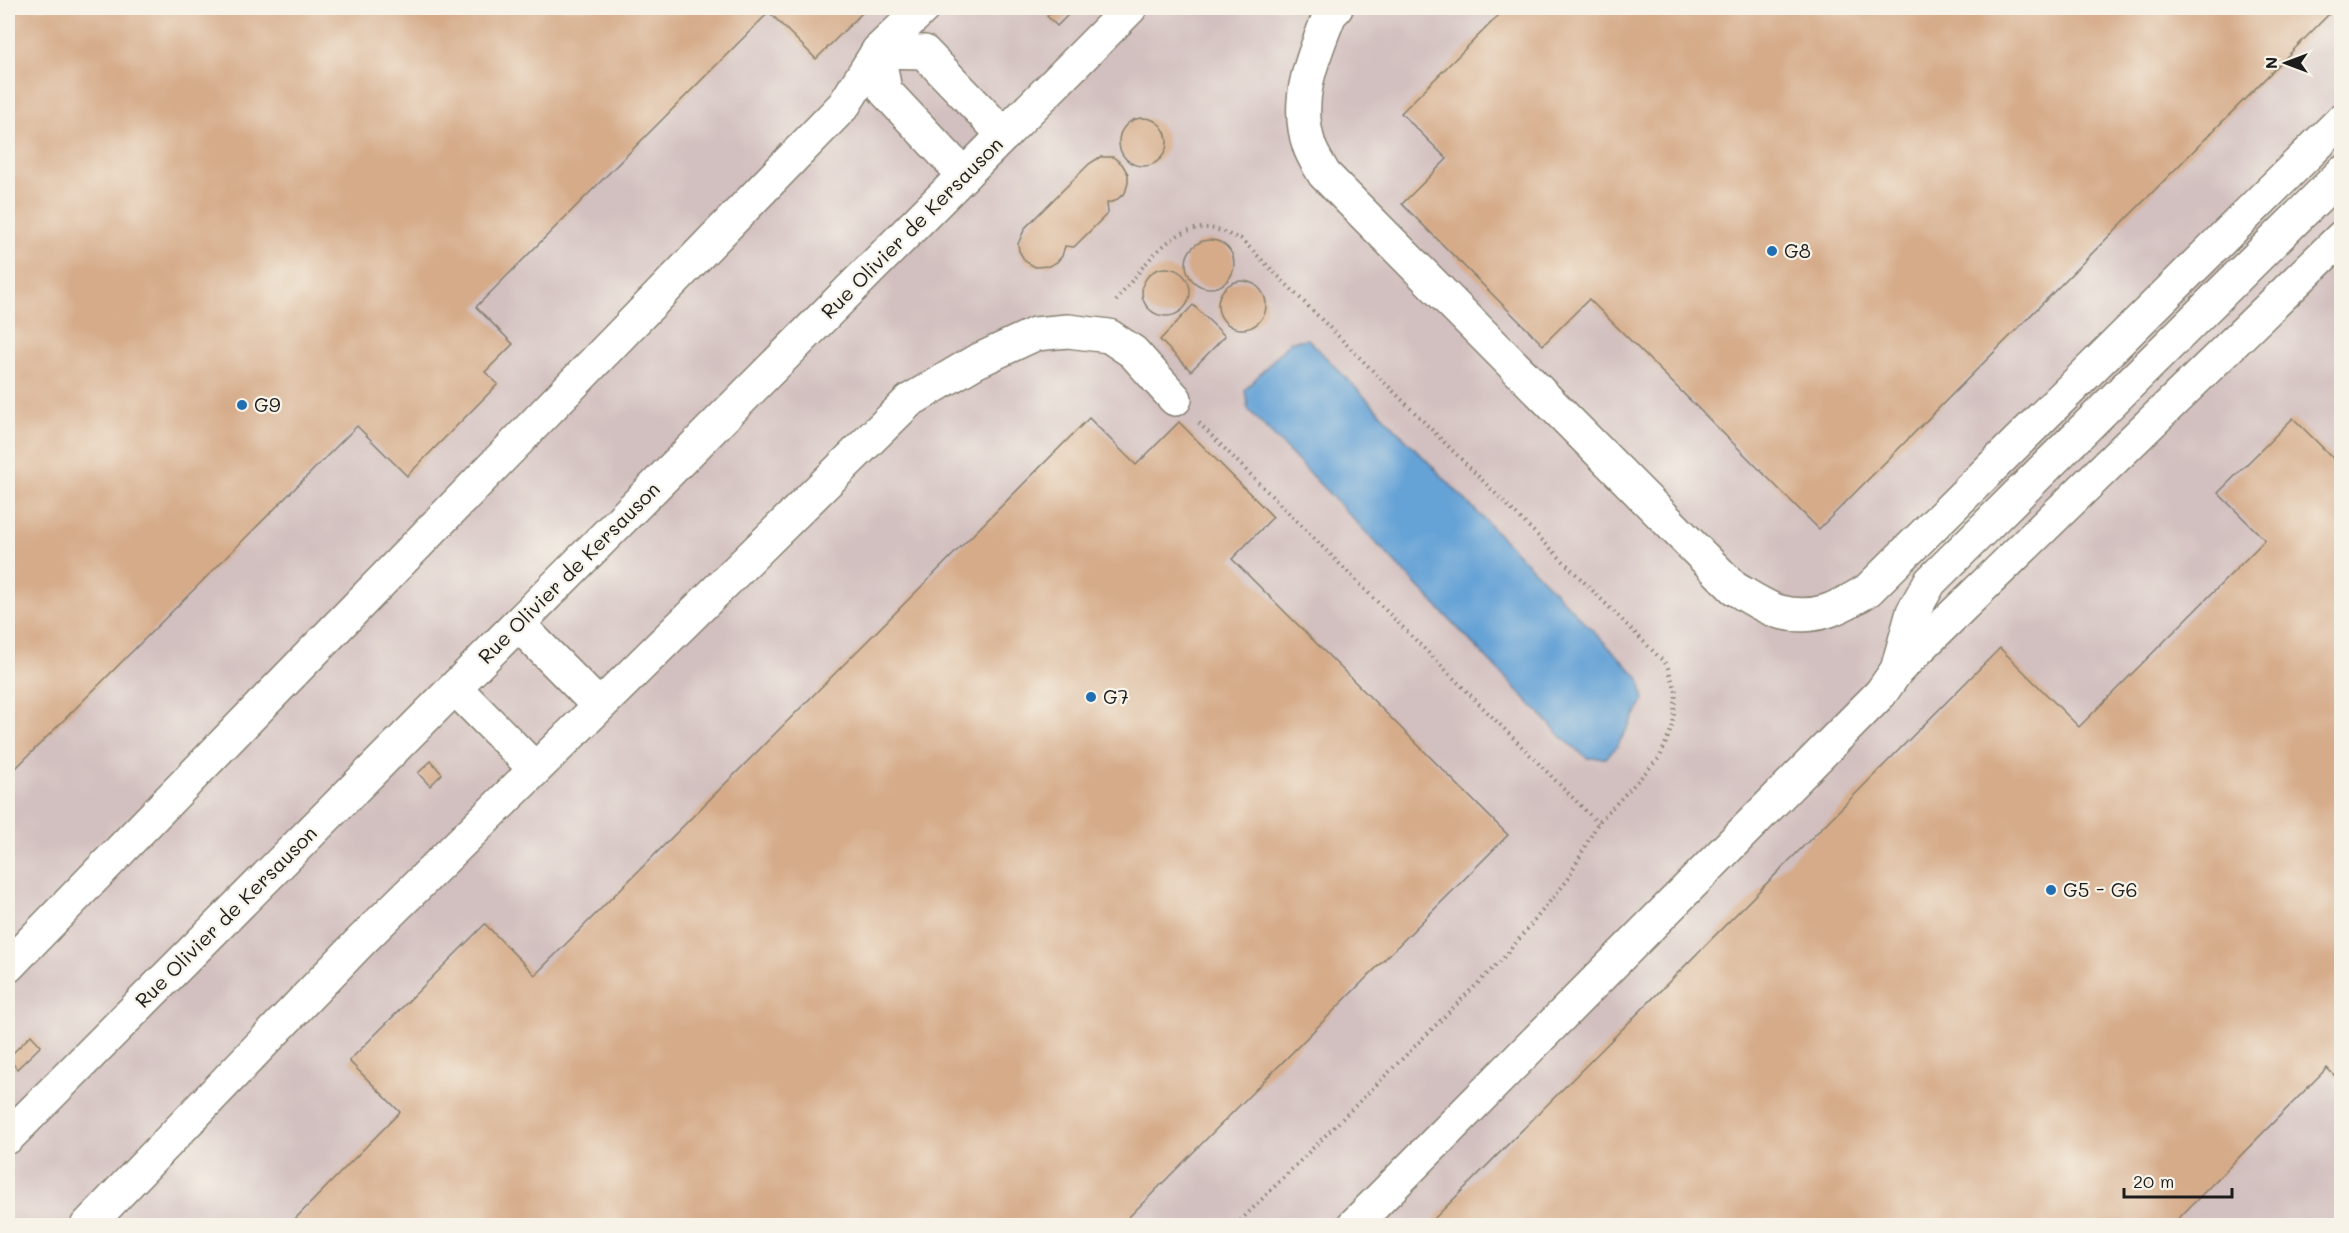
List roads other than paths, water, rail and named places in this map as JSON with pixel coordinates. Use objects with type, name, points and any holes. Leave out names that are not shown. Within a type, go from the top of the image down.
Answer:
[{"type":"street","points":[[8,966],[844,105],[878,51],[923,8]]},
{"type":"street","name":"Rue Olivier de Kersauson","points":[[8,1137],[1130,8]]},
{"type":"street","points":[[1336,8],[1330,14],[1310,64],[1302,111],[1309,147],[1324,174],[1734,588],[1779,612],[1810,615],[1838,609],[1868,590],[2342,120]]},
{"type":"street","points":[[878,51],[924,52],[1004,135]]},
{"type":"street","points":[[878,51],[885,91],[964,175]]},
{"type":"street","points":[[1897,670],[1913,612],[1930,582],[2342,173]]},
{"type":"street","points":[[1353,1226],[1856,719],[1881,693],[1897,670],[1945,621],[2342,237]]},
{"type":"street","points":[[87,1226],[360,942],[909,401],[975,362],[1035,334],[1068,331],[1108,336],[1133,352],[1175,399]]},
{"type":"street","points":[[518,624],[599,706]]},
{"type":"street","points":[[455,688],[535,769]]},
{"type":"water","points":[[1308,339],[1640,679],[1644,700],[1617,746],[1606,758],[1587,758],[1564,739],[1248,409],[1245,390],[1291,341]]},
{"type":"place","name":"G8","points":[[1772,251]]},
{"type":"place","name":"G9","points":[[242,405]]},
{"type":"place","name":"G7","points":[[1091,697]]},
{"type":"place","name":"G5 - G6","points":[[2051,890]]}]
